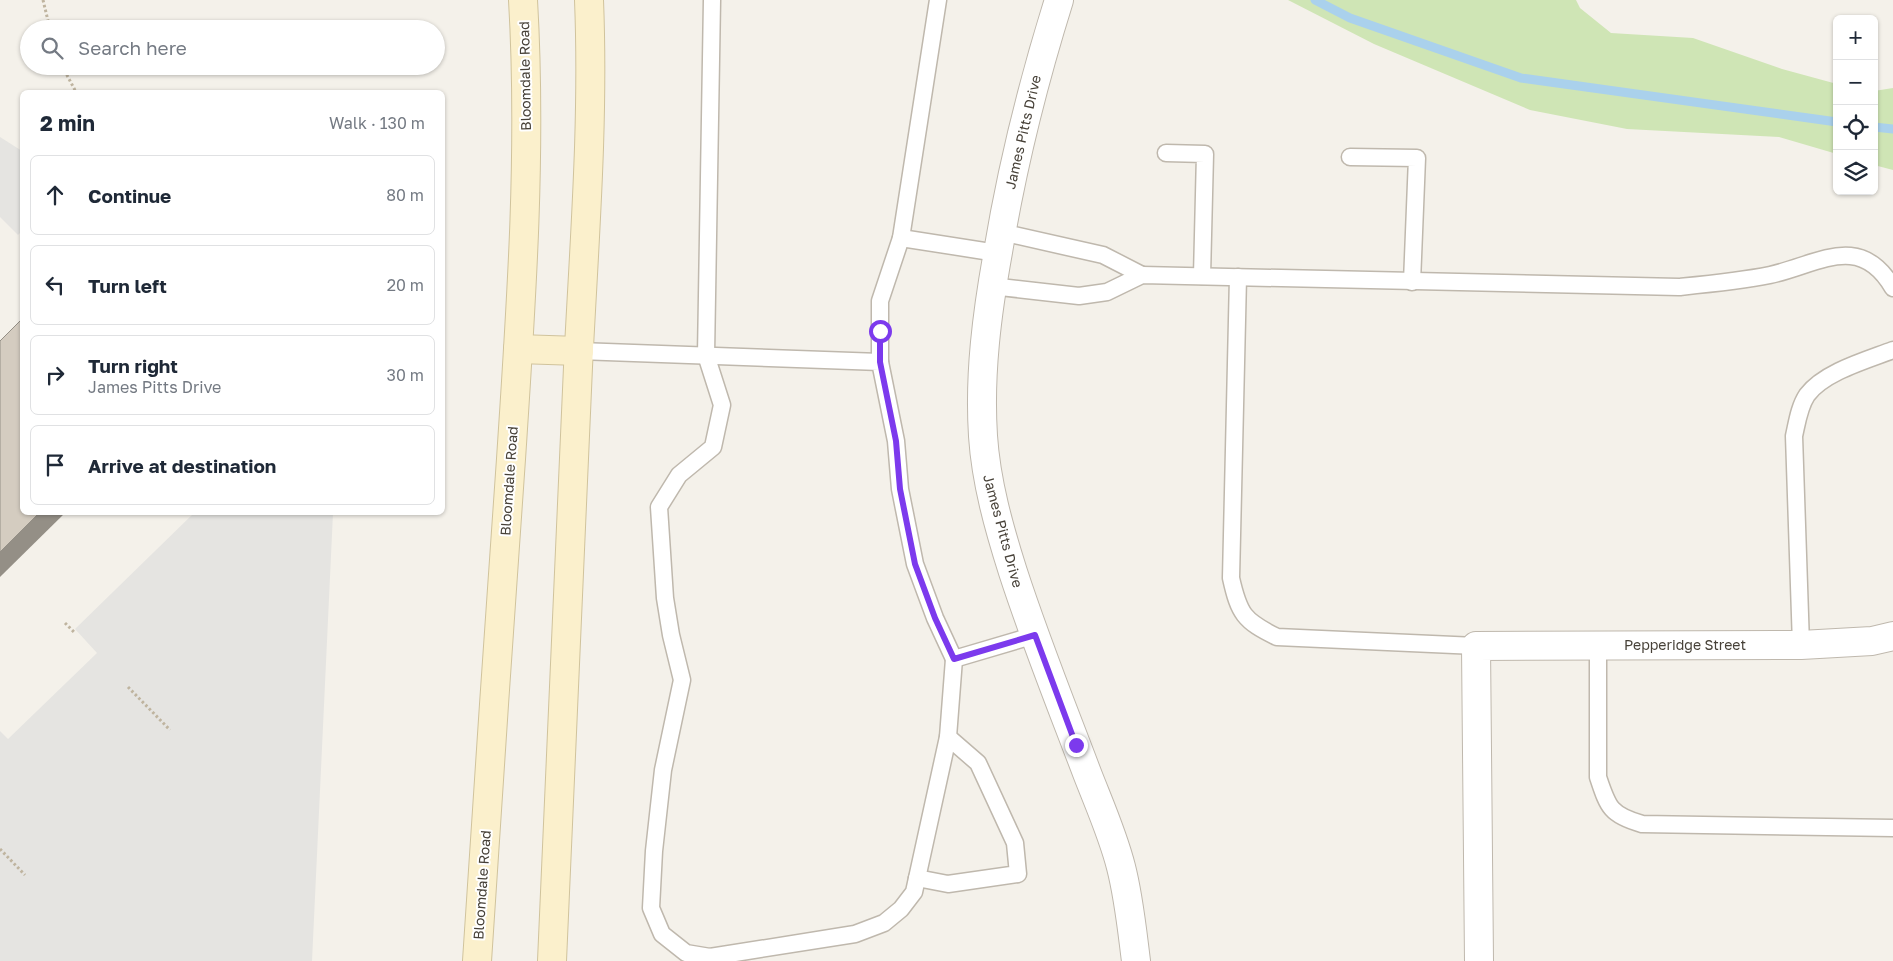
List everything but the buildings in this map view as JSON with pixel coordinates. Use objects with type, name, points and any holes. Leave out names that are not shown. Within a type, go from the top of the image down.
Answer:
[{"type":"street","name":"Bloomdale Road","points":[[477,961],[518,348],[527,98],[523,0]]},
{"type":"street","points":[[552,961],[589,143],[589,0]]},
{"type":"street","name":"James Pitts Drive","points":[[1059,0],[1031,92],[999,243],[982,375],[982,429],[987,470],[1003,538],[1035,635],[1120,865],[1130,913],[1136,961]]},
{"type":"street","points":[[518,348],[579,351]]},
{"type":"street","name":"Pepperidge Street","points":[[1476,646],[1801,645],[1872,641],[1893,636]]},
{"type":"street","points":[[1476,646],[1480,961]]},
{"type":"lane","points":[[712,0],[706,355],[722,405],[713,447],[679,475],[659,507],[665,598],[671,635],[682,680],[663,770],[654,851],[651,908],[662,934],[686,953],[710,957],[855,934],[884,923],[902,909],[914,892],[948,737],[954,659],[935,618],[915,564],[900,489],[896,441],[880,362],[880,301],[900,238],[938,0]]},
{"type":"lane","points":[[1166,153],[1205,154],[1202,276]]},
{"type":"lane","points":[[1350,158],[1417,158],[1412,282]]},
{"type":"lane","points":[[900,238],[999,243],[1103,255],[1142,275],[1678,288],[1772,275],[1820,259],[1840,255],[1859,257],[1876,266],[1888,279],[1893,288]]},
{"type":"lane","points":[[992,286],[1079,296],[1107,292],[1142,275]]},
{"type":"lane","points":[[1238,277],[1231,578],[1236,600],[1244,615],[1255,626],[1277,637],[1476,646]]},
{"type":"lane","points":[[1801,645],[1794,436],[1798,415],[1807,395],[1819,383],[1843,370],[1893,350]]},
{"type":"lane","points":[[579,351],[880,362]]},
{"type":"lane","points":[[954,659],[1035,635]]},
{"type":"lane","points":[[1598,645],[1598,777],[1604,795],[1612,810],[1623,818],[1642,824],[1893,828]]},
{"type":"lane","points":[[917,878],[948,884],[1018,874],[1015,842],[978,763],[948,737]]},
{"type":"path","points":[[43,0],[48,20]]},
{"type":"path","points":[[67,75],[75,90]]},
{"type":"path","points":[[65,623],[75,633]]},
{"type":"path","points":[[128,687],[170,730]]},
{"type":"path","points":[[0,849],[25,875]]},
{"type":"green space","points":[[1288,0],[1576,0],[1580,8],[1611,33],[1693,38],[1782,69],[1833,83],[1833,153],[1779,137],[1627,129],[1530,110],[1374,44]]},
{"type":"green space","points":[[1893,88],[1893,170],[1878,166],[1878,90]]},
{"type":"shaded area","points":[[0,137],[20,150],[20,233],[18,235],[0,217]]},
{"type":"shaded area","points":[[192,515],[333,515],[312,961],[0,961],[0,731],[8,739],[97,653],[75,629]]},
{"type":"waterway","points":[[1315,0],[1350,18],[1521,78],[1833,121]]},
{"type":"waterway","points":[[1878,127],[1893,129]]},
{"type":"route","points":[[880,331],[880,362],[896,441],[900,489],[915,564],[935,618],[954,659],[1035,635],[1076,745]]}]
